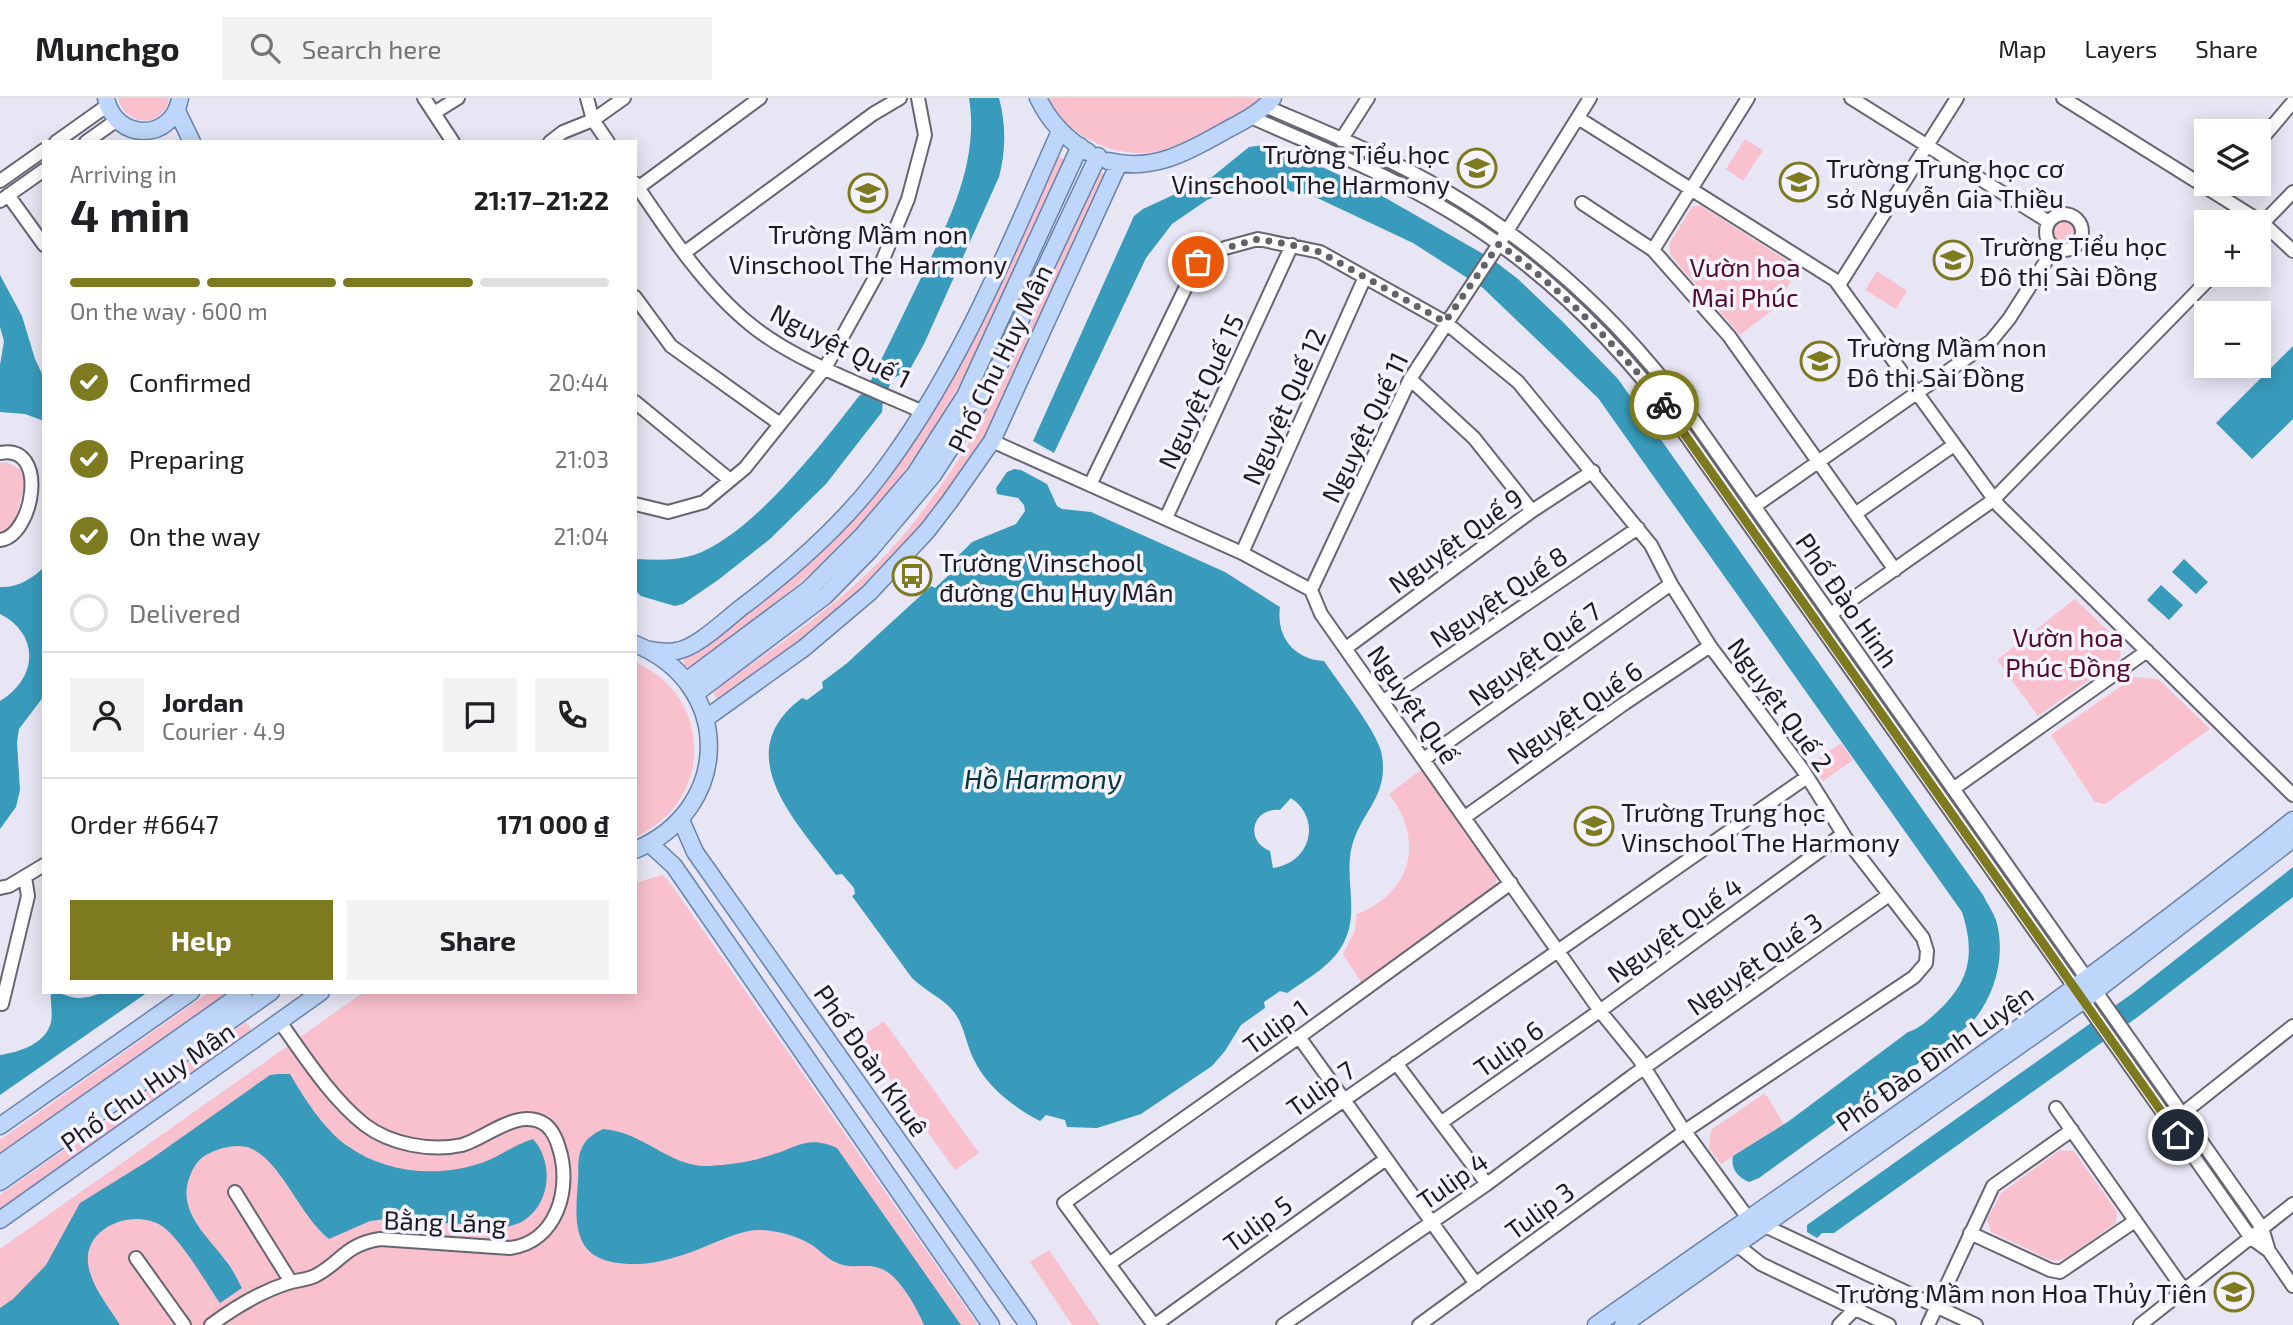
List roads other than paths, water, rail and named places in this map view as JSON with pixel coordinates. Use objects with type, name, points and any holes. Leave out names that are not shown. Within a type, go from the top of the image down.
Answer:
[{"type":"main road","points":[[1038,98],[1060,131],[1080,146],[1119,163],[1149,164],[1177,156],[1251,117],[1269,102]]},
{"type":"main road","points":[[107,102],[117,120],[133,130],[155,136],[178,104]]},
{"type":"main road","points":[[178,104],[191,140]]},
{"type":"main road","name":"Phố Chu Huy Mân","points":[[642,647],[678,651],[694,644],[773,583],[834,528],[876,479],[923,412],[952,364],[995,277],[1060,131]]},
{"type":"main road","name":"Phố Chu Huy Mân","points":[[691,687],[809,589],[862,537],[915,474],[965,396],[1080,146]]},
{"type":"main road","name":"Phố Chu Huy Mân","points":[[691,687],[825,596],[870,550],[926,484],[962,434],[985,395],[1098,156]]},
{"type":"main road","name":"Phố Chu Huy Mân","points":[[705,719],[804,648],[869,593],[927,531],[992,441],[1119,163]]},
{"type":"main road","points":[[642,647],[665,659],[691,687],[705,719],[709,755],[706,773],[692,806],[667,834],[643,847]]},
{"type":"main road","name":"Phố Đoàn Khuê","points":[[681,820],[695,852],[1028,1325]]},
{"type":"main road","name":"Phố Đào Đình Luyện","points":[[1596,1325],[1748,1218],[2085,989],[2293,820]]},
{"type":"main road","name":"Phố Đào Đình Luyện","points":[[1623,1325],[1764,1226],[2293,839]]},
{"type":"main road","name":"Phố Đoàn Khuê","points":[[643,847],[674,866],[991,1325]]},
{"type":"main road","points":[[188,994],[202,1022]]},
{"type":"main road","name":"Phố Chu Huy Mân","points":[[0,1126],[188,994]]},
{"type":"main road","name":"Phố Chu Huy Mân","points":[[0,1164],[241,994]]},
{"type":"main road","name":"Phố Chu Huy Mân","points":[[0,1182],[268,994]]},
{"type":"main road","name":"Phố Chu Huy Mân","points":[[0,1220],[318,994]]},
{"type":"main road","points":[[179,1056],[197,1081]]},
{"type":"street","points":[[424,98],[452,140]]},
{"type":"street","points":[[434,113],[458,98]]},
{"type":"street","points":[[587,98],[593,120],[607,140]]},
{"type":"street","points":[[553,140],[563,132],[593,120],[624,98]]},
{"type":"street","points":[[637,186],[761,98]]},
{"type":"street","points":[[684,253],[873,114],[900,98]]},
{"type":"street","points":[[637,504],[668,512],[704,502],[745,468],[825,368],[876,276],[908,199],[925,135],[918,98]]},
{"type":"street","points":[[1341,140],[1368,98]]},
{"type":"street","name":"Nguyệt Quế 11","points":[[1311,590],[1410,379],[1590,98]]},
{"type":"street","points":[[1653,250],[1748,98]]},
{"type":"street","points":[[1851,98],[2049,222]]},
{"type":"street","points":[[1839,285],[1957,98]]},
{"type":"street","points":[[2063,98],[2194,174]]},
{"type":"street","points":[[59,140],[107,102]]},
{"type":"street","name":"Phố Đào Hinh","points":[[1269,102],[1424,179],[1507,231],[1572,282],[1617,326],[1675,394],[1755,506],[1953,789],[2250,1238],[2269,1251]]},
{"type":"street","points":[[2271,128],[2293,102]]},
{"type":"street","name":"Phố Đào Hinh","points":[[1251,117],[1414,191],[1453,214],[1563,295],[1595,325],[1665,406],[2085,989],[2182,1114],[2262,1228],[2269,1251],[2293,1286]]},
{"type":"street","points":[[1578,118],[1826,274],[1839,285],[1994,499],[2293,795]]},
{"type":"street","points":[[89,140],[117,120]]},
{"type":"street","points":[[0,181],[42,151]]},
{"type":"street","points":[[29,160],[41,172],[4,198],[42,243]]},
{"type":"street","name":"Nguyệt Quế 1","points":[[637,188],[684,253],[751,325],[825,368],[923,412]]},
{"type":"street","points":[[2271,215],[2293,192]]},
{"type":"street","points":[[2228,196],[2244,210]]},
{"type":"street","points":[[1582,203],[1653,250],[1720,324],[1895,570]]},
{"type":"street","points":[[2067,214],[2075,218],[2082,227],[2082,236],[2075,246],[2064,249],[2055,247],[2047,236],[2049,222],[2059,215],[2067,214]]},
{"type":"street","points":[[2271,233],[2293,251]]},
{"type":"street","name":"Nguyệt Quế 2","points":[[1090,485],[1198,262],[1226,248],[1258,239],[1320,252],[1445,322],[1518,382],[1651,545],[1671,584],[1710,646],[1807,777],[1843,834],[1923,939],[1927,951],[1927,963],[1922,970],[1685,1131]]},
{"type":"street","name":"Nguyệt Quế 15","points":[[1166,518],[1292,245]]},
{"type":"street","points":[[1755,506],[1997,336],[2055,247]]},
{"type":"street","name":"Nguyệt Quế 12","points":[[1242,553],[1365,277]]},
{"type":"street","points":[[1831,614],[1994,499],[2201,287]]},
{"type":"street","points":[[637,300],[671,346],[780,424]]},
{"type":"street","points":[[1410,379],[1474,438],[1532,511]]},
{"type":"street","points":[[637,404],[730,480]]},
{"type":"street","points":[[992,441],[1242,553],[1311,590]]},
{"type":"street","points":[[1855,514],[1954,445]]},
{"type":"street","points":[[0,453],[9,451],[19,454],[28,463],[31,485],[30,498],[18,530],[6,540],[0,540]]},
{"type":"street","name":"Nguyệt Quế 9","points":[[1346,648],[1532,511],[1593,471]]},
{"type":"street","name":"Nguyệt Quế 8","points":[[1384,701],[1638,528]]},
{"type":"street","name":"Nguyệt Quế 7","points":[[1424,759],[1671,584]]},
{"type":"street","name":"Nguyệt Quế","points":[[1311,590],[1321,614],[1600,1011],[1645,1068],[1685,1131],[1748,1218]]},
{"type":"street","name":"Nguyệt Quế 6","points":[[1465,817],[1710,646]]},
{"type":"street","points":[[1953,789],[2147,651]]},
{"type":"street","name":"Tulip 7","points":[[1109,1264],[1807,777]]},
{"type":"street","name":"Nguyệt Quế 4","points":[[1600,1011],[1843,834]]},
{"type":"street","points":[[0,888],[42,866]]},
{"type":"street","points":[[2,1004],[28,896],[25,877]]},
{"type":"street","name":"Tulip 1","points":[[1109,1264],[1064,1202],[1299,1037],[1511,883]]},
{"type":"street","name":"Nguyệt Quế 3","points":[[1645,1068],[1889,895]]},
{"type":"street","name":"Tulip 6","points":[[1442,1122],[1600,1011]]},
{"type":"street","name":"Bằng Lăng","points":[[211,1325],[253,1297],[315,1276],[363,1242],[380,1240],[510,1248],[525,1246],[546,1228],[562,1202],[562,1155],[556,1139],[546,1125],[530,1119],[514,1121],[463,1144],[442,1147],[417,1146],[390,1139],[366,1126],[343,1105],[280,1022]]},
{"type":"street","points":[[2182,1114],[2293,1026]]},
{"type":"street","points":[[1299,1037],[1476,1284]]},
{"type":"street","points":[[1396,1063],[1487,1184]]},
{"type":"street","name":"Tulip 4","points":[[1283,1325],[1487,1184],[1645,1068]]},
{"type":"street","points":[[2056,1108],[2184,1290]]},
{"type":"street","points":[[1928,1325],[1993,1186],[2072,1130]]},
{"type":"street","name":"Tulip 3","points":[[1419,1325],[1685,1131]]},
{"type":"street","name":"Tulip 5","points":[[1154,1325],[1386,1158]]},
{"type":"street","points":[[235,1192],[291,1282]]},
{"type":"street","points":[[2140,1325],[2293,1204]]},
{"type":"street","points":[[1748,1218],[1976,1325]]},
{"type":"street","points":[[1970,1233],[2050,1270],[2060,1272],[2136,1221]]},
{"type":"street","points":[[1737,1245],[1761,1264],[1889,1325]]},
{"type":"street","points":[[136,1258],[184,1325]]},
{"type":"street","points":[[1109,1264],[1154,1325]]},
{"type":"street","points":[[1839,1325],[1854,1309]]},
{"type":"water","points":[[969,98],[999,98],[1004,138],[999,177],[924,344],[909,371],[893,378],[883,400],[882,412],[826,484],[770,539],[718,580],[683,604],[675,606],[641,596],[637,592],[637,559],[672,559],[694,555],[739,528],[784,486],[865,392],[949,218],[965,171],[971,123]]},
{"type":"water","points":[[1276,146],[1370,189],[1492,259],[1518,279],[1618,379],[1983,895],[1996,920],[2000,946],[1997,973],[1988,998],[1974,1020],[1759,1178],[1749,1182],[1742,1178],[1734,1169],[1733,1156],[1789,1121],[1936,1013],[1956,991],[1967,968],[1969,955],[1966,928],[1962,912],[1598,398],[1483,288],[1413,243],[1311,195],[1269,187],[1227,192],[1207,200],[1172,224],[1146,258],[1054,453],[1033,441],[1134,216],[1143,209],[1212,177],[1249,147]]},
{"type":"water","points":[[0,275],[22,316],[42,374],[42,420],[25,414],[0,412],[0,365],[4,341],[0,327]]},
{"type":"water","points":[[2293,346],[2293,419],[2252,459],[2216,423],[2261,378],[2271,378],[2271,368]]},
{"type":"water","name":"Hồ Harmony","points":[[1021,470],[1047,484],[1057,506],[1062,509],[1091,512],[1225,572],[1280,607],[1284,637],[1304,656],[1324,661],[1364,718],[1381,751],[1383,766],[1379,791],[1352,846],[1349,929],[1334,957],[1287,993],[1280,991],[1264,1002],[1265,1008],[1241,1025],[1212,1066],[1141,1114],[1097,1128],[1067,1127],[1065,1120],[1046,1115],[1040,1121],[1010,1102],[993,1087],[973,1058],[954,1012],[912,978],[852,896],[855,894],[854,888],[842,874],[836,875],[788,810],[776,788],[770,765],[770,742],[780,720],[802,698],[807,700],[823,688],[822,682],[846,664],[931,586],[935,588],[952,572],[949,565],[972,542],[1016,524],[1025,511],[1024,505],[1018,498],[997,494],[996,488],[1007,472]],"holes":[[[1291,798],[1301,807],[1309,828],[1304,849],[1296,858],[1273,868],[1270,851],[1262,846],[1254,833],[1258,819],[1270,810],[1280,810]]]},
{"type":"water","points":[[2184,559],[2208,582],[2196,594],[2172,572]]},
{"type":"water","points":[[42,569],[42,699],[19,729],[17,742],[20,790],[16,807],[0,829],[0,701],[21,681],[29,657],[28,645],[22,633],[0,614],[0,587],[24,582]]},
{"type":"water","points":[[2161,585],[2183,605],[2169,620],[2147,600]]},
{"type":"water","points":[[2293,867],[2293,897],[2139,1016],[1834,1233],[1822,1233],[1817,1238],[1807,1232],[1807,1225],[2133,993]]},
{"type":"water","points":[[51,994],[79,998],[99,994],[145,994],[0,1095],[0,1055],[15,1052],[38,1041],[48,1030],[52,1015]]},
{"type":"water","points":[[290,1074],[322,1121],[346,1145],[362,1155],[395,1167],[431,1171],[467,1167],[533,1139],[544,1159],[544,1194],[532,1214],[507,1227],[386,1219],[370,1221],[329,1239],[263,1156],[247,1147],[225,1148],[206,1155],[195,1165],[187,1189],[187,1201],[197,1224],[229,1265],[242,1288],[220,1303],[185,1251],[162,1226],[137,1219],[123,1221],[110,1225],[100,1233],[92,1243],[88,1255],[94,1284],[120,1325],[0,1325],[0,1308],[13,1299],[46,1265],[80,1203],[151,1159],[270,1075]]},
{"type":"water","points":[[603,1129],[631,1136],[668,1156],[694,1165],[708,1166],[756,1160],[810,1142],[837,1148],[961,1325],[924,1325],[906,1292],[886,1271],[875,1267],[838,1264],[812,1245],[775,1232],[742,1232],[686,1254],[648,1263],[621,1263],[596,1256],[587,1249],[581,1239],[576,1205],[580,1154],[585,1143]]},
{"type":"place","name":"Trường Tiểu học Vinschool The Harmony","points":[[1477,168]]},
{"type":"place","name":"Trường Trung học cơ sở Nguyễn Gia Thiều","points":[[1799,182]]},
{"type":"place","name":"Trường Mầm non Vinschool The Harmony","points":[[868,193]]},
{"type":"place","name":"Trường Tiểu học Đô thị Sài Đồng","points":[[1953,260]]},
{"type":"place","name":"Trường Mầm non Đô thị Sài Đồng","points":[[1820,361]]},
{"type":"place","name":"Trường Vinschool đường Chu Huy Mân","points":[[912,576]]},
{"type":"place","name":"Trường Trung học Vinschool The Harmony","points":[[1594,826]]},
{"type":"place","name":"Trường Mầm non Hoa Thủy Tiên","points":[[2234,1292]]},
{"type":"park label","name":"Vườn hoa Mai Phúc","points":[[1745,281]]},
{"type":"park label","name":"Vườn hoa Phúc Đồng","points":[[2068,651]]}]
